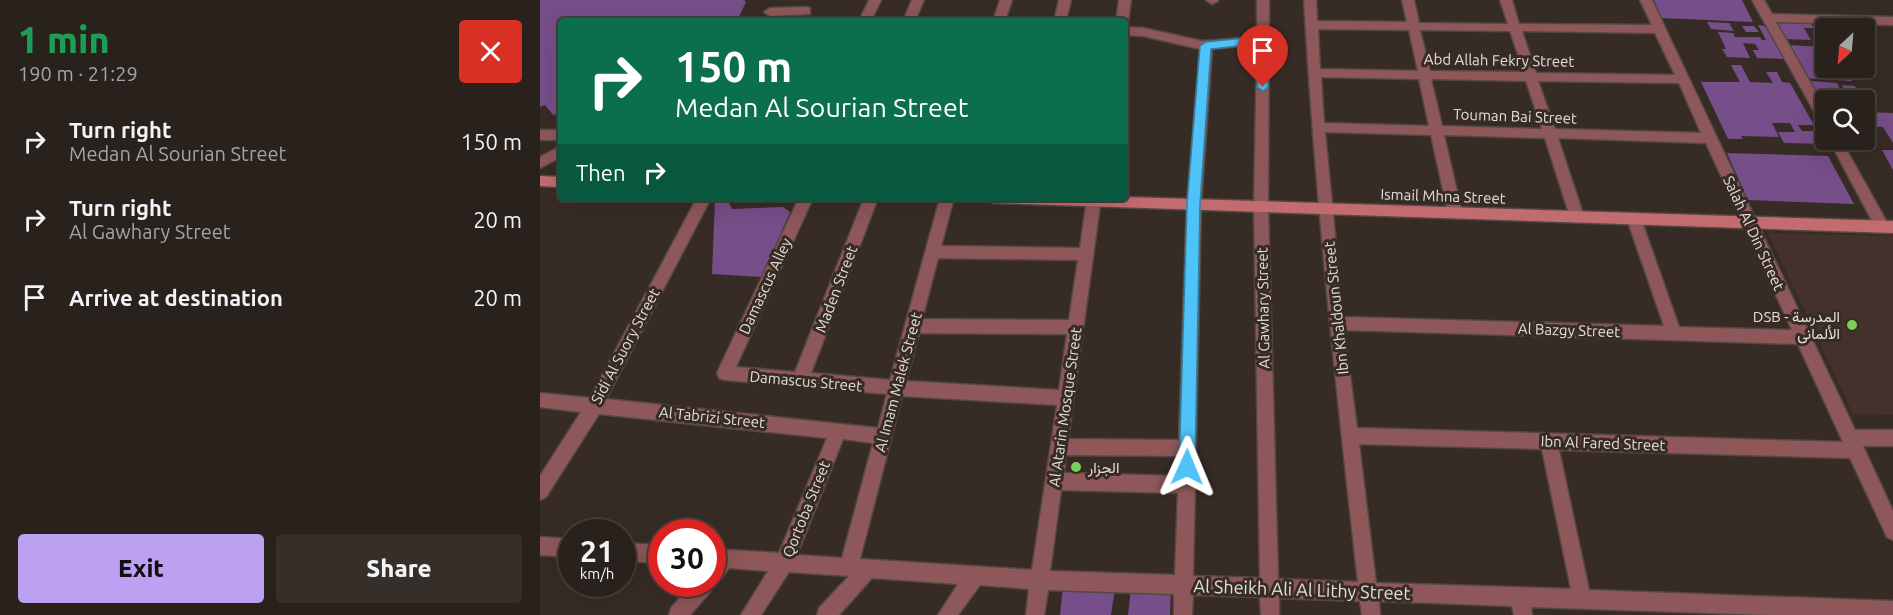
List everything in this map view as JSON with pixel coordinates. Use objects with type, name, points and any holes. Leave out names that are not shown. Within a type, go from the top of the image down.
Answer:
[{"type":"main road","points":[[540,181],[558,182]]},
{"type":"main road","name":"Ismail Mhna Street","points":[[1119,201],[1888,226]]},
{"type":"street","points":[[769,11],[804,16],[811,0]]},
{"type":"street","points":[[866,18],[874,0]]},
{"type":"street","points":[[910,18],[918,0]]},
{"type":"street","points":[[1000,18],[1006,0]]},
{"type":"street","points":[[1061,18],[1065,0]]},
{"type":"street","points":[[1122,18],[1125,0]]},
{"type":"street","name":"Al Gawhary Street","points":[[1263,0],[1261,206],[1270,615]]},
{"type":"street","name":"Ibn Khaldoun Street","points":[[1310,0],[1318,127],[1336,323],[1371,615]]},
{"type":"street","points":[[1408,0],[1455,213]]},
{"type":"street","points":[[1506,0],[1577,217]]},
{"type":"street","name":"Salah Al Din Street","points":[[1646,0],[1893,531]]},
{"type":"street","points":[[1758,0],[1815,102]]},
{"type":"street","points":[[1768,18],[1893,21]]},
{"type":"street","points":[[1312,25],[1660,29]]},
{"type":"street","points":[[1128,32],[1153,33],[1179,42],[1206,46],[1263,40]]},
{"type":"street","points":[[1183,615],[1194,204],[1206,46]]},
{"type":"street","name":"Abd Allah Fekry Street","points":[[1314,73],[1683,79]]},
{"type":"street","name":"Touman Bai Street","points":[[1318,127],[1711,138]]},
{"type":"street","points":[[540,135],[558,135]]},
{"type":"street","points":[[1841,150],[1888,226]]},
{"type":"street","points":[[540,163],[558,153]]},
{"type":"street","name":"Sidi Al Suory Street","points":[[540,491],[595,405],[702,201]]},
{"type":"street","name":"Damascus Alley","points":[[725,374],[805,201]]},
{"type":"street","name":"Maden Street","points":[[800,380],[870,201]]},
{"type":"street","name":"Al Imam Malek Street","points":[[849,566],[945,201]]},
{"type":"street","name":"Al Atarin Mosque Street","points":[[1035,615],[1056,481],[1094,201]]},
{"type":"street","points":[[1634,219],[1674,333]]},
{"type":"street","points":[[932,252],[1086,254]]},
{"type":"street","name":"Al Bazgy Street","points":[[1336,323],[1802,337]]},
{"type":"street","points":[[913,326],[1076,327]]},
{"type":"street","name":"Damascus Street","points":[[725,374],[896,388],[1066,398]]},
{"type":"street","name":"Al Tabrizi Street","points":[[540,400],[884,436]]},
{"type":"street","name":"Qortoba Street","points":[[750,615],[785,562],[838,431]]},
{"type":"street","name":"Ibn Al Fared Street","points":[[1350,436],[1549,442],[1853,444],[1893,438]]},
{"type":"street","points":[[1549,442],[1582,599]]},
{"type":"street","points":[[1059,447],[1187,448]]},
{"type":"street","points":[[1056,481],[1186,485]]},
{"type":"street","points":[[540,546],[558,547]]},
{"type":"street","name":"Al Sheikh Ali Al Lithy Street","points":[[726,558],[1040,580],[1369,592],[1521,606],[1582,599],[1639,608],[1893,610]]},
{"type":"street","points":[[826,615],[870,568]]},
{"type":"street","points":[[947,615],[975,576]]},
{"type":"street","points":[[678,615],[693,597]]},
{"type":"shaded area","name":"DSB - المدرسة الألمانى","points":[[1768,233],[1893,236],[1893,415],[1853,414]]},
{"type":"building","points":[[540,0],[744,0],[746,2],[738,18],[558,18],[558,113],[553,115],[545,105],[540,107]]},
{"type":"building","points":[[1654,0],[1742,0],[1753,22],[1661,18]]},
{"type":"building","points":[[1775,21],[1809,21],[1814,28],[1804,28],[1811,40],[1785,39]]},
{"type":"building","points":[[1707,22],[1729,23],[1734,31],[1711,29]]},
{"type":"building","points":[[1758,25],[1765,26],[1784,59],[1757,58],[1753,50],[1759,50],[1755,44],[1743,43],[1750,58],[1727,57],[1722,49],[1726,49],[1718,32],[1733,33],[1735,37],[1760,37],[1766,40]]},
{"type":"building","points":[[1742,26],[1754,26],[1759,32],[1746,32]]},
{"type":"building","points":[[1787,45],[1815,46],[1815,78],[1850,78],[1852,81],[1804,78]]},
{"type":"building","points":[[1731,65],[1741,65],[1750,82],[1773,83],[1766,72],[1777,72],[1782,82],[1790,83],[1814,125],[1798,125],[1802,131],[1815,131],[1815,144],[1784,143],[1778,132],[1795,132],[1790,123],[1772,123],[1779,137],[1741,136],[1743,139],[1728,139],[1701,82],[1740,82]]},
{"type":"building","points":[[1811,81],[1837,83],[1841,90],[1815,90]]},
{"type":"building","points":[[1842,85],[1855,86],[1857,90],[1844,90]]},
{"type":"building","points":[[1875,112],[1893,113],[1893,143],[1883,127],[1875,127]]},
{"type":"building","points":[[1882,150],[1893,150],[1893,170]]},
{"type":"building","points":[[1727,153],[1828,156],[1854,204],[1748,200]]},
{"type":"building","points":[[715,201],[728,201],[732,209],[783,207],[790,212],[762,277],[712,274]]},
{"type":"building","points":[[1063,585],[1115,588],[1111,615],[1060,615]]},
{"type":"building","points":[[1131,588],[1171,591],[1170,615],[1128,615]]},
{"type":"place","name":"DSB - المدرسة الألمانى","points":[[1852,325]]},
{"type":"place","name":"الجزار","points":[[1076,467]]},
{"type":"route","points":[[1187,467],[1194,204],[1206,46],[1263,40],[1263,87]]}]
